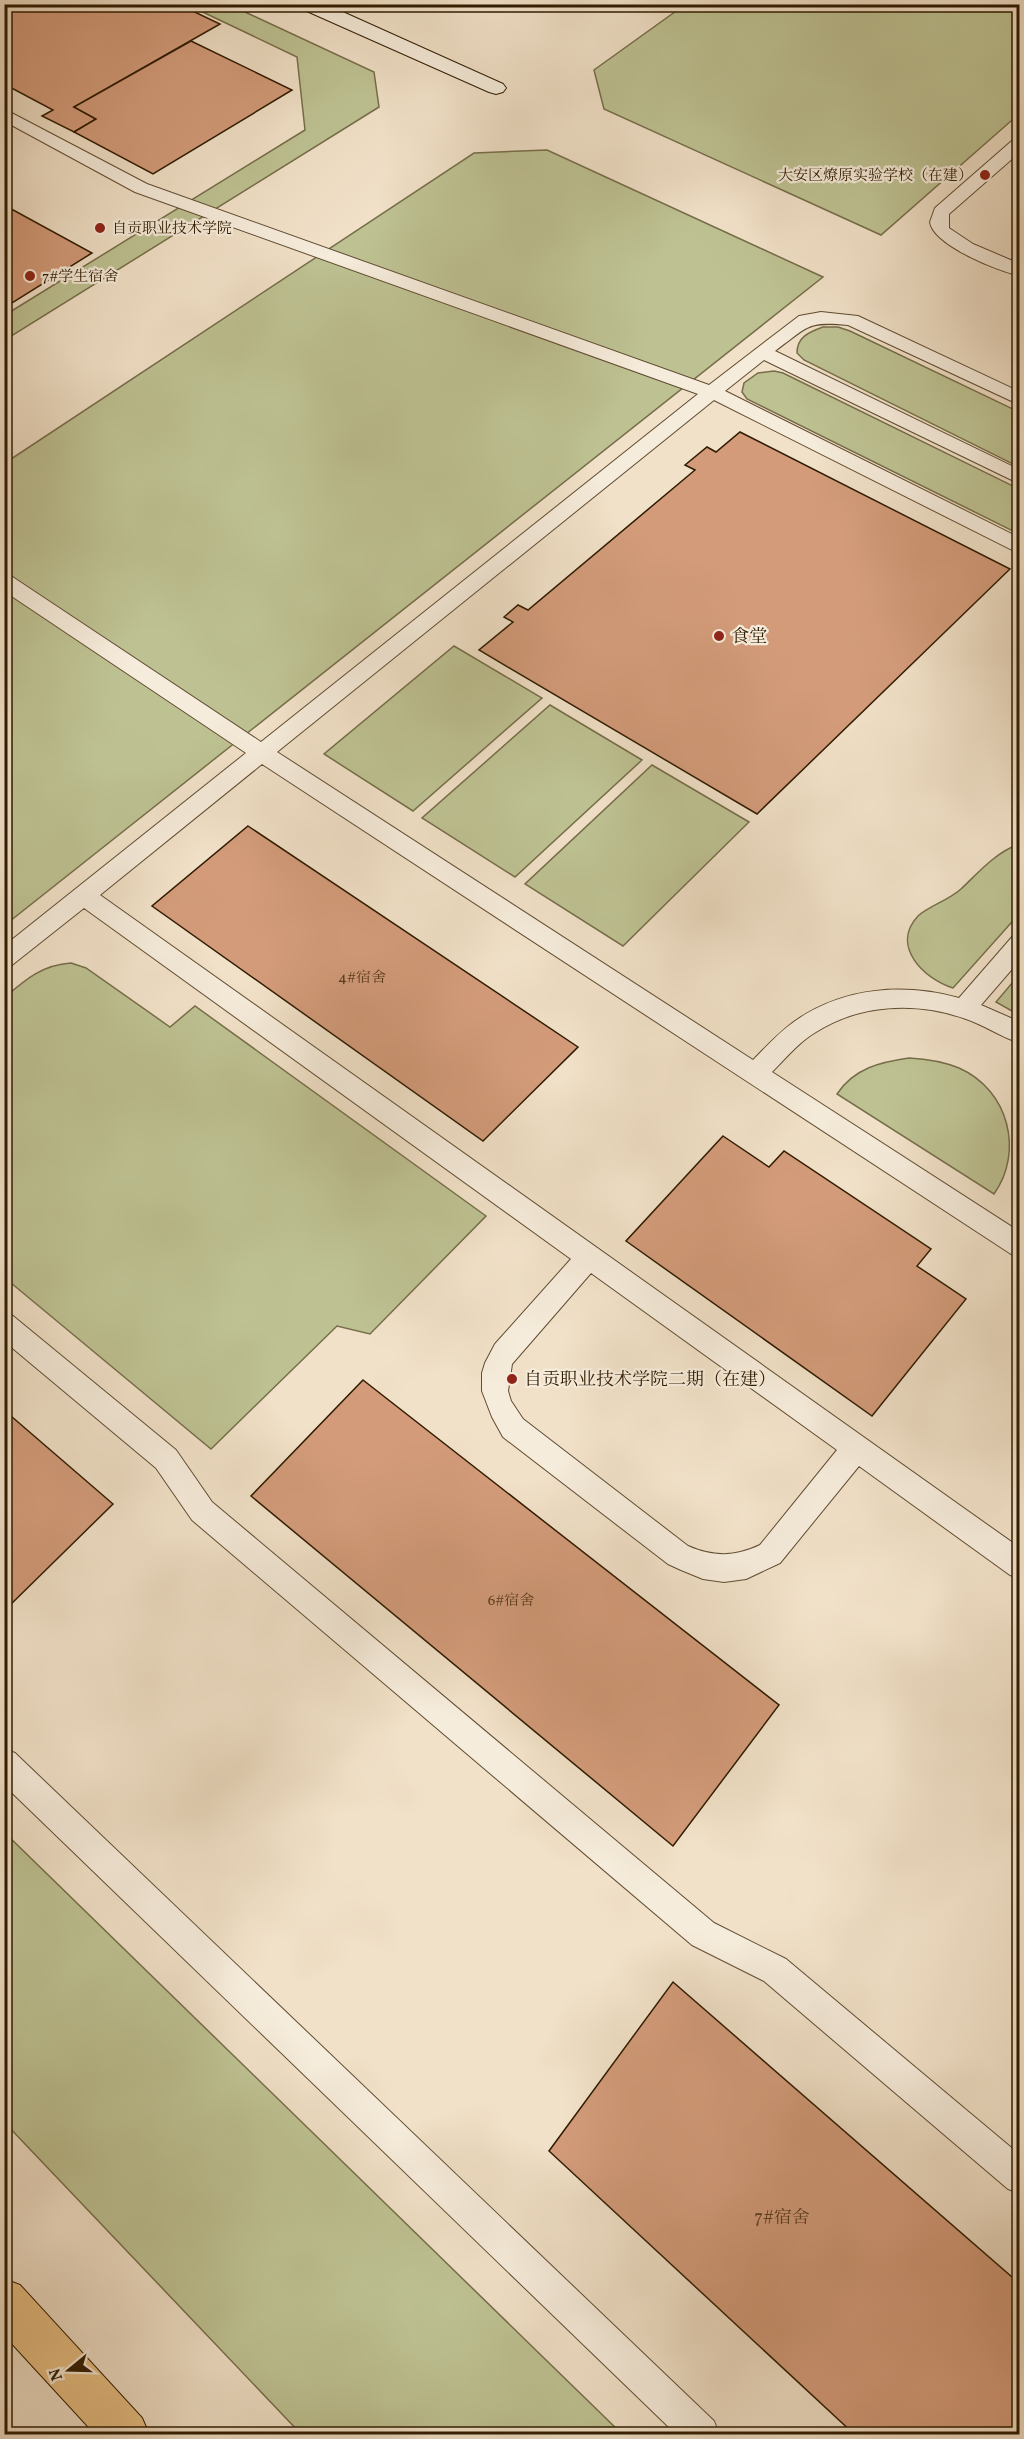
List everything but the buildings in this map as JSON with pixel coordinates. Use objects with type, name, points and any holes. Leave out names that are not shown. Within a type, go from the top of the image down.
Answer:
[{"type":"main road","points":[[4,2301],[126,2434]]},
{"type":"street","points":[[307,4],[496,88]]},
{"type":"lane","points":[[4,114],[141,188],[712,392],[1020,547]]},
{"type":"lane","points":[[1020,143],[941,212],[938,221],[942,230],[953,240],[1020,271]]},
{"type":"lane","points":[[4,959],[762,352],[805,320],[829,317],[852,320],[1020,399]]},
{"type":"lane","points":[[762,352],[1020,478]]},
{"type":"lane","points":[[4,580],[262,753],[1020,1246]]},
{"type":"lane","points":[[84,896],[1020,1565]]},
{"type":"lane","points":[[965,1007],[1020,943]]},
{"type":"lane","points":[[755,1074],[806,1026],[834,1011],[864,1002],[897,998],[931,1000],[965,1007],[997,1019],[1020,1034]]},
{"type":"lane","points":[[589,1257],[504,1352],[496,1367],[494,1385],[497,1402],[513,1428],[678,1555],[700,1566],[722,1570],[750,1565],[770,1554],[856,1448]]},
{"type":"lane","points":[[4,1324],[166,1459],[202,1511],[667,1903],[704,1934],[775,1970],[1020,2177]]},
{"type":"lane","points":[[4,1764],[701,2434]]},
{"type":"green space","points":[[686,4],[1019,5],[1019,114],[881,235],[604,109],[594,70]]},
{"type":"green space","points":[[188,5],[230,5],[374,72],[379,107],[5,340],[5,315],[305,130],[297,57]]},
{"type":"green space","points":[[547,150],[823,277],[5,925],[5,463],[474,153]]},
{"type":"green space","points":[[823,327],[838,327],[850,331],[1019,412],[1019,467],[804,360],[797,353],[799,343],[809,333]]},
{"type":"green space","points":[[774,371],[783,373],[1019,489],[1019,534],[747,399],[742,392],[744,383],[758,373]]},
{"type":"green space","points":[[454,646],[542,698],[413,811],[324,754]]},
{"type":"green space","points":[[550,705],[642,760],[515,877],[422,818]]},
{"type":"green space","points":[[652,765],[749,822],[623,946],[525,884]]},
{"type":"green space","points":[[1019,844],[1019,914],[953,988],[942,984],[931,977],[914,960],[909,950],[910,927],[923,912],[956,893],[995,858]]},
{"type":"green space","points":[[71,963],[86,968],[170,1027],[195,1006],[486,1216],[370,1334],[337,1326],[211,1449],[5,1278],[5,997],[27,979],[43,970]]},
{"type":"green space","points":[[1019,975],[1020,1015],[996,1002]]},
{"type":"green space","points":[[909,1058],[934,1061],[959,1068],[976,1078],[990,1091],[1000,1106],[1007,1124],[1008,1160],[1003,1177],[994,1194],[837,1094],[851,1078],[860,1072],[878,1064]]},
{"type":"green space","points":[[4,1833],[622,2434],[301,2434],[5,2123]]},
{"type":"place","name":"大安区燎原实验学校（在建）","points":[[985,175]]},
{"type":"place","name":"自贡职业技术学院","points":[[100,228]]},
{"type":"place","name":"7#学生宿舍","points":[[30,276]]},
{"type":"place","name":"食堂","points":[[719,636]]},
{"type":"place","name":"自贡职业技术学院二期（在建）","points":[[512,1379]]}]
